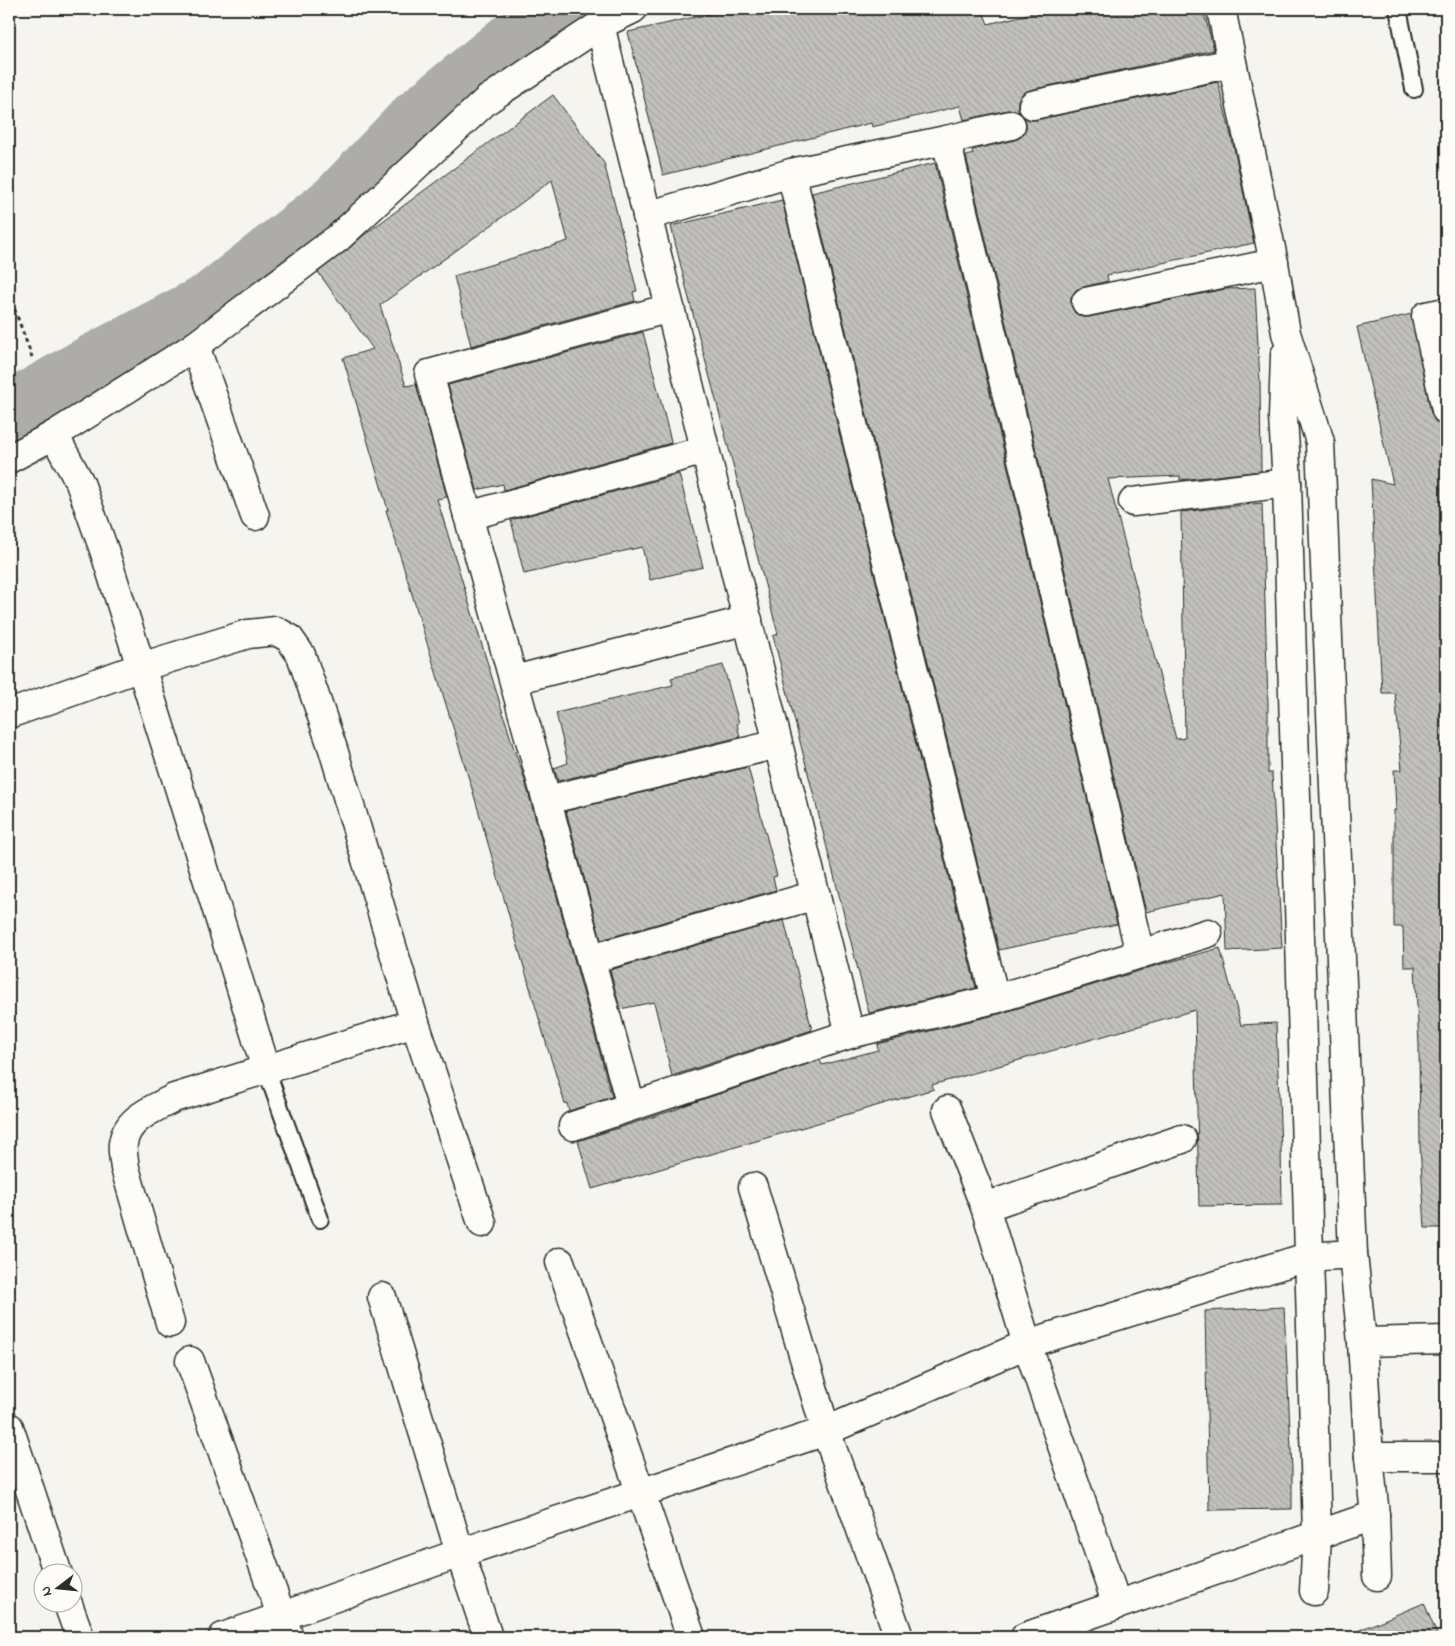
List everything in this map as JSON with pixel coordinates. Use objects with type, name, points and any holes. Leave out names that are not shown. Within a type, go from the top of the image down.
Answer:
[{"type":"street","points":[[9,459],[54,435],[195,346],[338,238],[486,100],[600,25],[633,9]]},
{"type":"street","points":[[1221,9],[1274,263],[1286,333],[1320,442],[1354,1254],[1375,1515],[1377,1576]]},
{"type":"street","points":[[600,25],[850,1034]]},
{"type":"street","points":[[1033,105],[1232,63]]},
{"type":"street","points":[[648,216],[791,173],[1011,125]]},
{"type":"street","points":[[946,140],[1140,954]]},
{"type":"street","points":[[791,173],[995,999]]},
{"type":"street","points":[[1086,302],[1274,263]]},
{"type":"street","points":[[631,1106],[429,374],[670,308]]},
{"type":"street","points":[[1446,312],[1426,316],[1446,410]]},
{"type":"street","points":[[1286,333],[1283,417],[1287,483],[1317,1535],[1314,1591]]},
{"type":"street","points":[[195,346],[256,516]]},
{"type":"street","points":[[54,435],[80,483],[104,550],[266,1069]]},
{"type":"street","points":[[468,516],[705,450]]},
{"type":"street","points":[[1133,502],[1287,483]]},
{"type":"street","points":[[514,680],[748,620]]},
{"type":"street","points":[[9,714],[141,667],[248,634],[276,631],[289,638],[301,655],[333,749],[415,1023],[482,1223]]},
{"type":"street","points":[[547,800],[778,744]]},
{"type":"street","points":[[591,959],[816,895]]},
{"type":"street","points":[[574,1126],[850,1034],[995,999],[1208,932]]},
{"type":"street","points":[[170,1323],[125,1168],[123,1144],[129,1129],[138,1118],[174,1098],[415,1023]]},
{"type":"street","points":[[947,1110],[985,1208],[1027,1344],[1117,1605]]},
{"type":"street","points":[[985,1208],[1182,1139]]},
{"type":"street","points":[[753,1187],[826,1431],[899,1637]]},
{"type":"street","points":[[223,1637],[285,1627],[460,1553],[826,1431],[1027,1344],[1308,1257],[1354,1254]]},
{"type":"street","points":[[560,1262],[691,1637]]},
{"type":"street","points":[[382,1297],[460,1553],[488,1637]]},
{"type":"street","points":[[1362,1342],[1446,1340]]},
{"type":"street","points":[[190,1361],[285,1627]]},
{"type":"street","points":[[9,1427],[55,1564]]},
{"type":"street","points":[[1369,1457],[1446,1457]]},
{"type":"street","points":[[1025,1637],[1375,1515]]},
{"type":"street","points":[[72,1614],[80,1637]]},
{"type":"lane","points":[[1398,9],[1414,89]]},
{"type":"lane","points":[[266,1069],[320,1219]]},
{"type":"path","points":[[9,294],[32,357]]},
{"type":"building","points":[[731,9],[982,9],[988,24],[1049,9],[1203,9],[1214,50],[1030,90],[1023,93],[1018,100],[1020,113],[1015,110],[1007,110],[964,120],[960,106],[872,127],[871,123],[663,175],[628,32]]},
{"type":"building","points":[[1218,82],[1254,243],[1107,275],[1108,281],[1076,290],[1071,297],[1071,305],[1075,313],[1082,317],[1089,317],[1225,289],[1255,288],[1260,382],[1261,471],[1180,480],[1180,476],[1108,479],[1176,739],[1185,738],[1181,512],[1262,503],[1268,704],[1268,773],[1272,773],[1282,948],[1227,951],[1225,893],[1146,912],[966,156],[973,154],[972,150],[1021,137],[1026,129],[1024,117],[1029,120],[1036,120]]},
{"type":"building","points":[[553,95],[604,163],[637,291],[633,292],[635,301],[471,346],[454,276],[568,241],[552,180],[380,305],[406,386],[416,384],[447,497],[437,499],[524,777],[612,1097],[569,1111],[567,1103],[565,1104],[547,1046],[473,792],[386,510],[388,510],[343,358],[373,349],[318,272],[364,235]]},
{"type":"building","points":[[935,163],[1117,924],[999,950],[812,193]]},
{"type":"building","points":[[782,200],[976,988],[869,1013],[773,636],[778,634],[671,226]]},
{"type":"building","points":[[1411,314],[1431,413],[1435,421],[1441,425],[1446,425],[1446,1228],[1425,1228],[1420,1146],[1419,1045],[1415,967],[1404,967],[1403,927],[1394,927],[1394,810],[1396,810],[1394,770],[1402,770],[1395,693],[1382,693],[1371,479],[1393,484],[1357,327]]},
{"type":"building","points":[[643,332],[671,443],[504,490],[503,484],[477,490],[448,385]]},
{"type":"building","points":[[679,474],[703,567],[650,580],[642,547],[524,574],[511,520]]},
{"type":"building","points":[[723,665],[739,723],[737,724],[740,737],[558,781],[554,768],[568,763],[556,713],[673,685],[671,678]]},
{"type":"building","points":[[748,767],[777,876],[773,877],[776,890],[601,940],[566,811]]},
{"type":"building","points":[[784,920],[812,1030],[672,1076],[654,1002],[620,1009],[610,970]]},
{"type":"building","points":[[1220,948],[1241,1025],[1276,1023],[1282,1205],[1199,1206],[1195,1010],[932,1085],[934,1089],[592,1189],[578,1141],[820,1060],[822,1065],[878,1050],[877,1044],[999,1014]]},
{"type":"building","points":[[1284,1307],[1292,1469],[1292,1509],[1209,1510],[1205,1311]]},
{"type":"building","points":[[1424,1603],[1438,1637],[1343,1637]]},
{"type":"waterway","points":[[9,411],[95,362],[211,301],[338,201],[417,118],[509,43],[568,9]]}]
